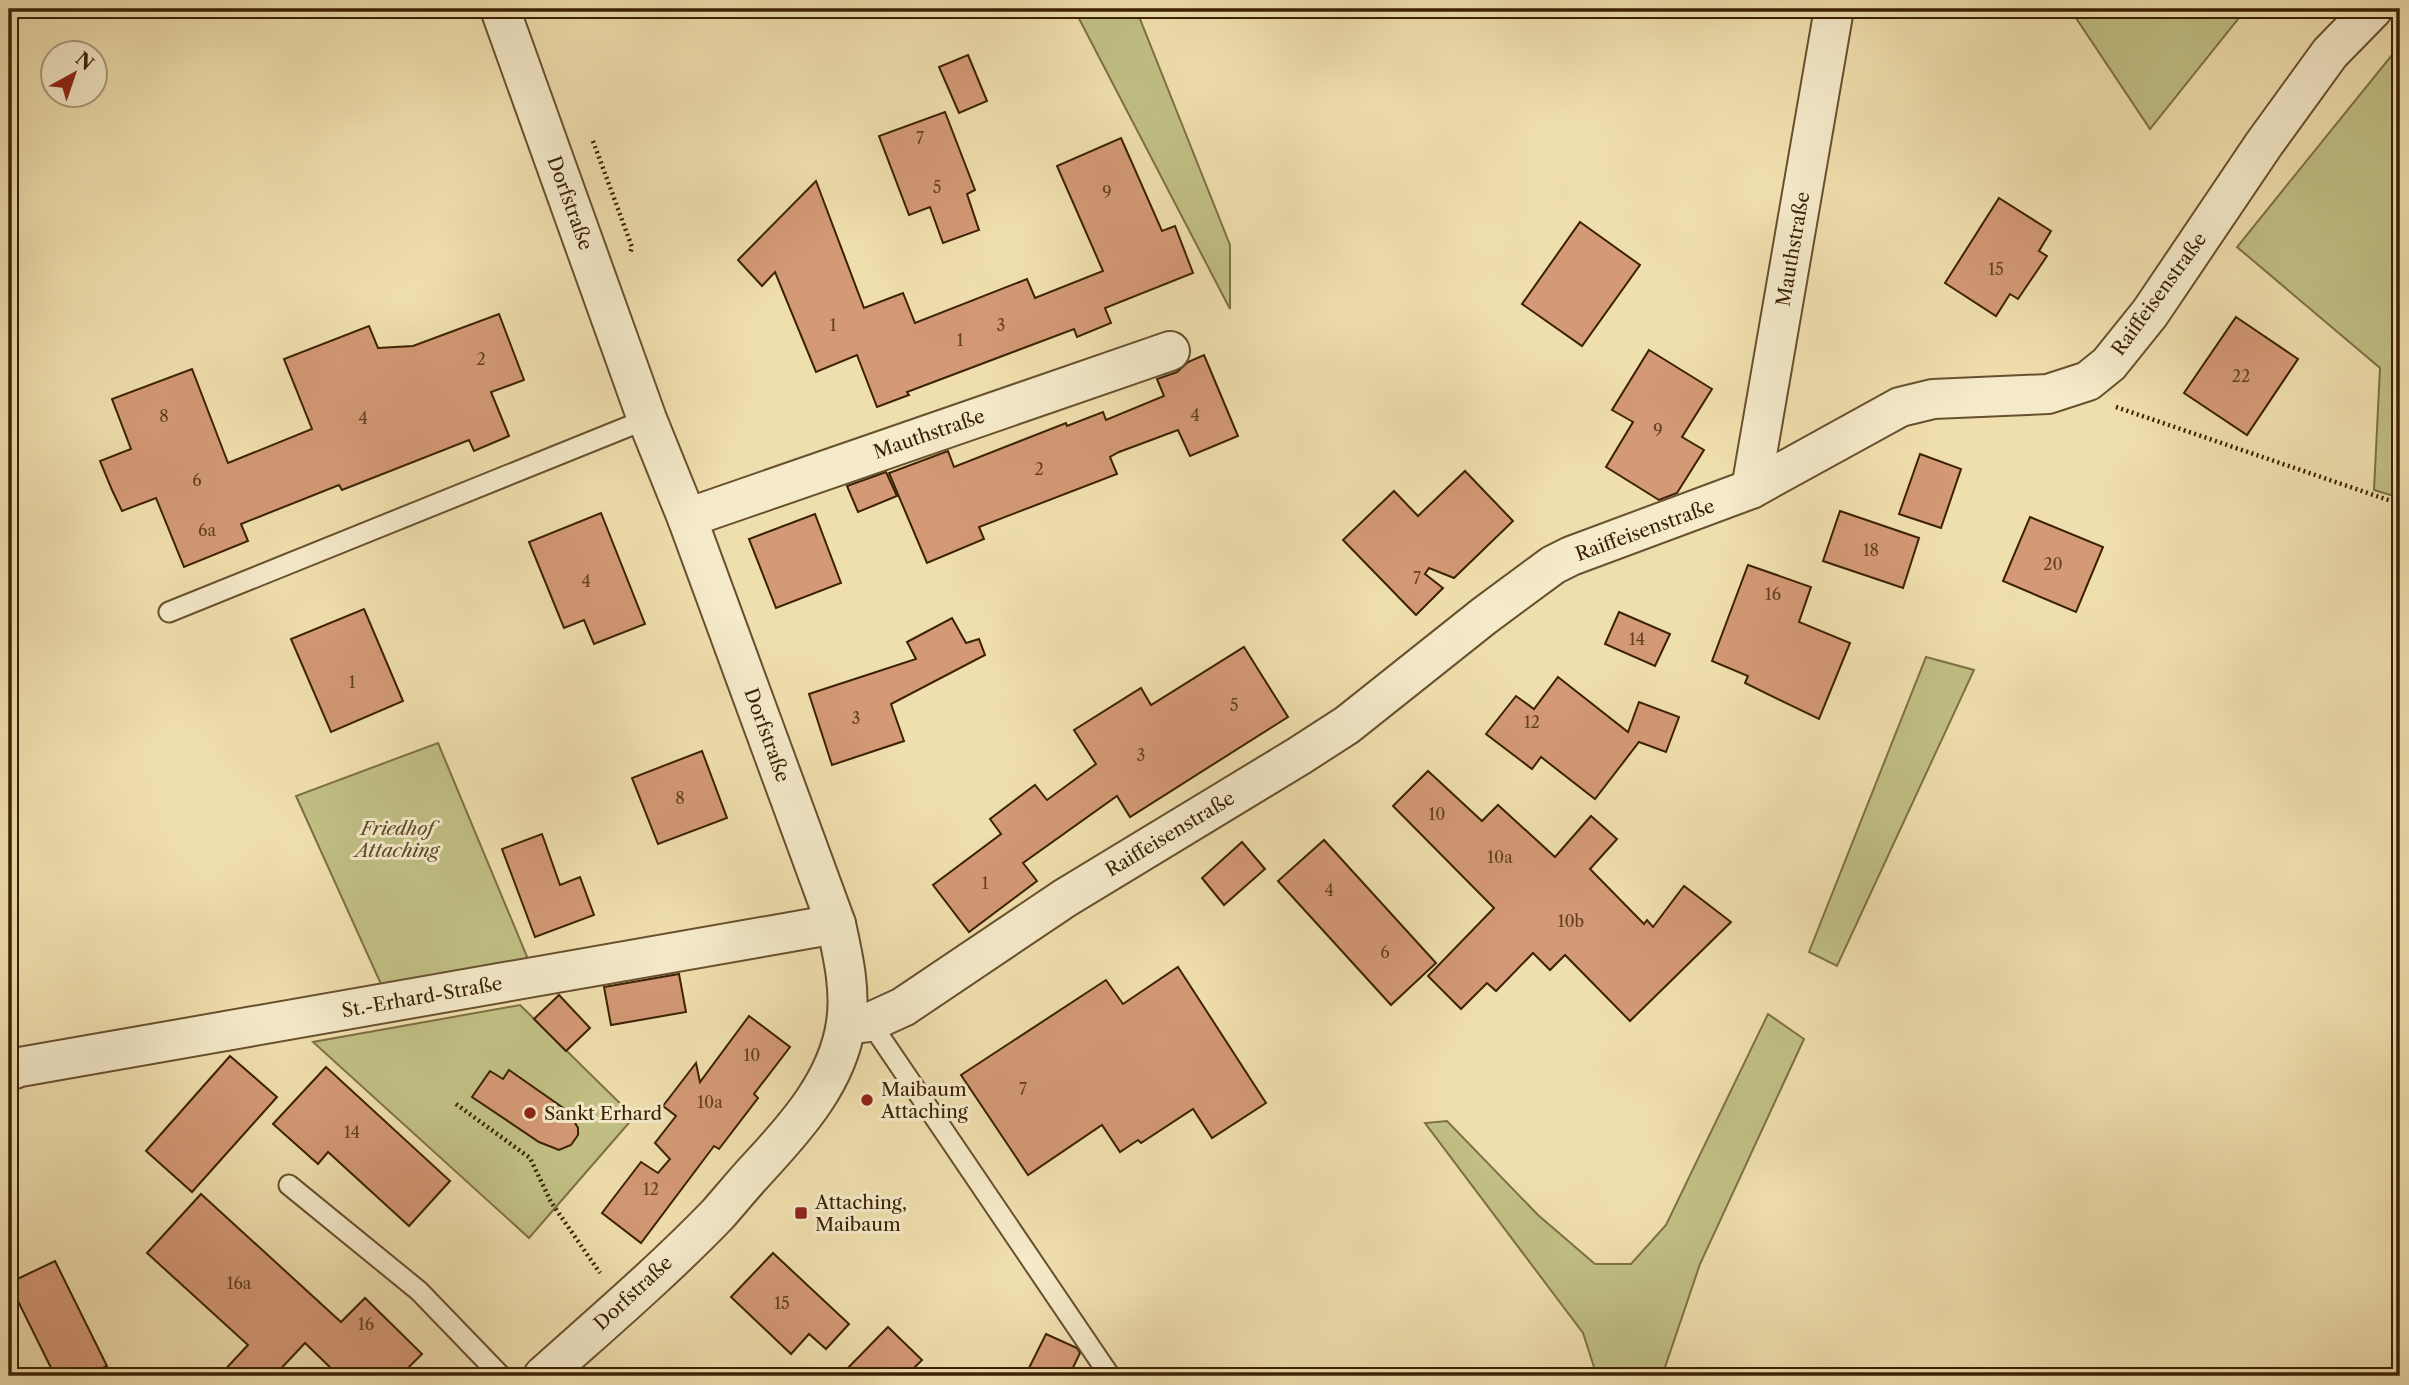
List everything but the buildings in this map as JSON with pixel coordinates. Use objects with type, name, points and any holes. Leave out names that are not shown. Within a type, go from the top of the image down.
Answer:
[{"type":"street","name":"Dorfstraße","points":[[500,9],[647,419],[687,518],[836,924],[858,1024],[838,1054],[807,1114],[716,1216],[543,1376]]},
{"type":"street","name":"Mauthstraße","points":[[1751,489],[1834,9]]},
{"type":"street","name":"Raiffeisenstraße","points":[[858,1024],[902,1007],[1065,898],[1347,725],[1553,565],[1751,489],[1900,407],[1934,398],[2048,394],[2066,390],[2088,380],[2109,364],[2150,313],[2264,144],[2330,53],[2373,9]]},
{"type":"street","name":"Mauthstraße","points":[[687,518],[1170,351]]},
{"type":"street","name":"St.-Erhard-Straße","points":[[9,1071],[836,924]]},
{"type":"lane","points":[[169,612],[647,419]]},
{"type":"lane","points":[[858,1024],[1110,1376]]},
{"type":"lane","points":[[289,1185],[419,1291],[501,1376]]},
{"type":"path","points":[[2066,390],[2400,505]]},
{"type":"path","points":[[456,1104],[530,1158],[551,1202],[623,1304]]},
{"type":"green space","points":[[1074,9],[1136,9],[1230,245],[1230,309]]},
{"type":"green space","points":[[2070,9],[2246,9],[2150,129]]},
{"type":"green space","points":[[2400,45],[2400,498],[2374,490],[2380,368],[2237,247]]},
{"type":"green space","points":[[1926,657],[1974,670],[1837,966],[1809,952]]},
{"type":"green space","name":"Friedhof Attaching","points":[[438,743],[533,971],[385,993],[296,796]]},
{"type":"green space","points":[[520,1005],[634,1117],[529,1238],[313,1042]]},
{"type":"green space","points":[[1768,1014],[1804,1039],[1700,1264],[1662,1376],[1592,1376],[1594,1367],[1583,1333],[1425,1123],[1447,1121],[1538,1215],[1595,1264],[1631,1264],[1666,1225]]},
{"type":"place","name":"Maibaum Attaching","points":[[867,1100]]},
{"type":"place","name":"Sankt Erhard","points":[[530,1113]]},
{"type":"place","name":"Attaching, Maibaum","points":[[801,1213]]}]
